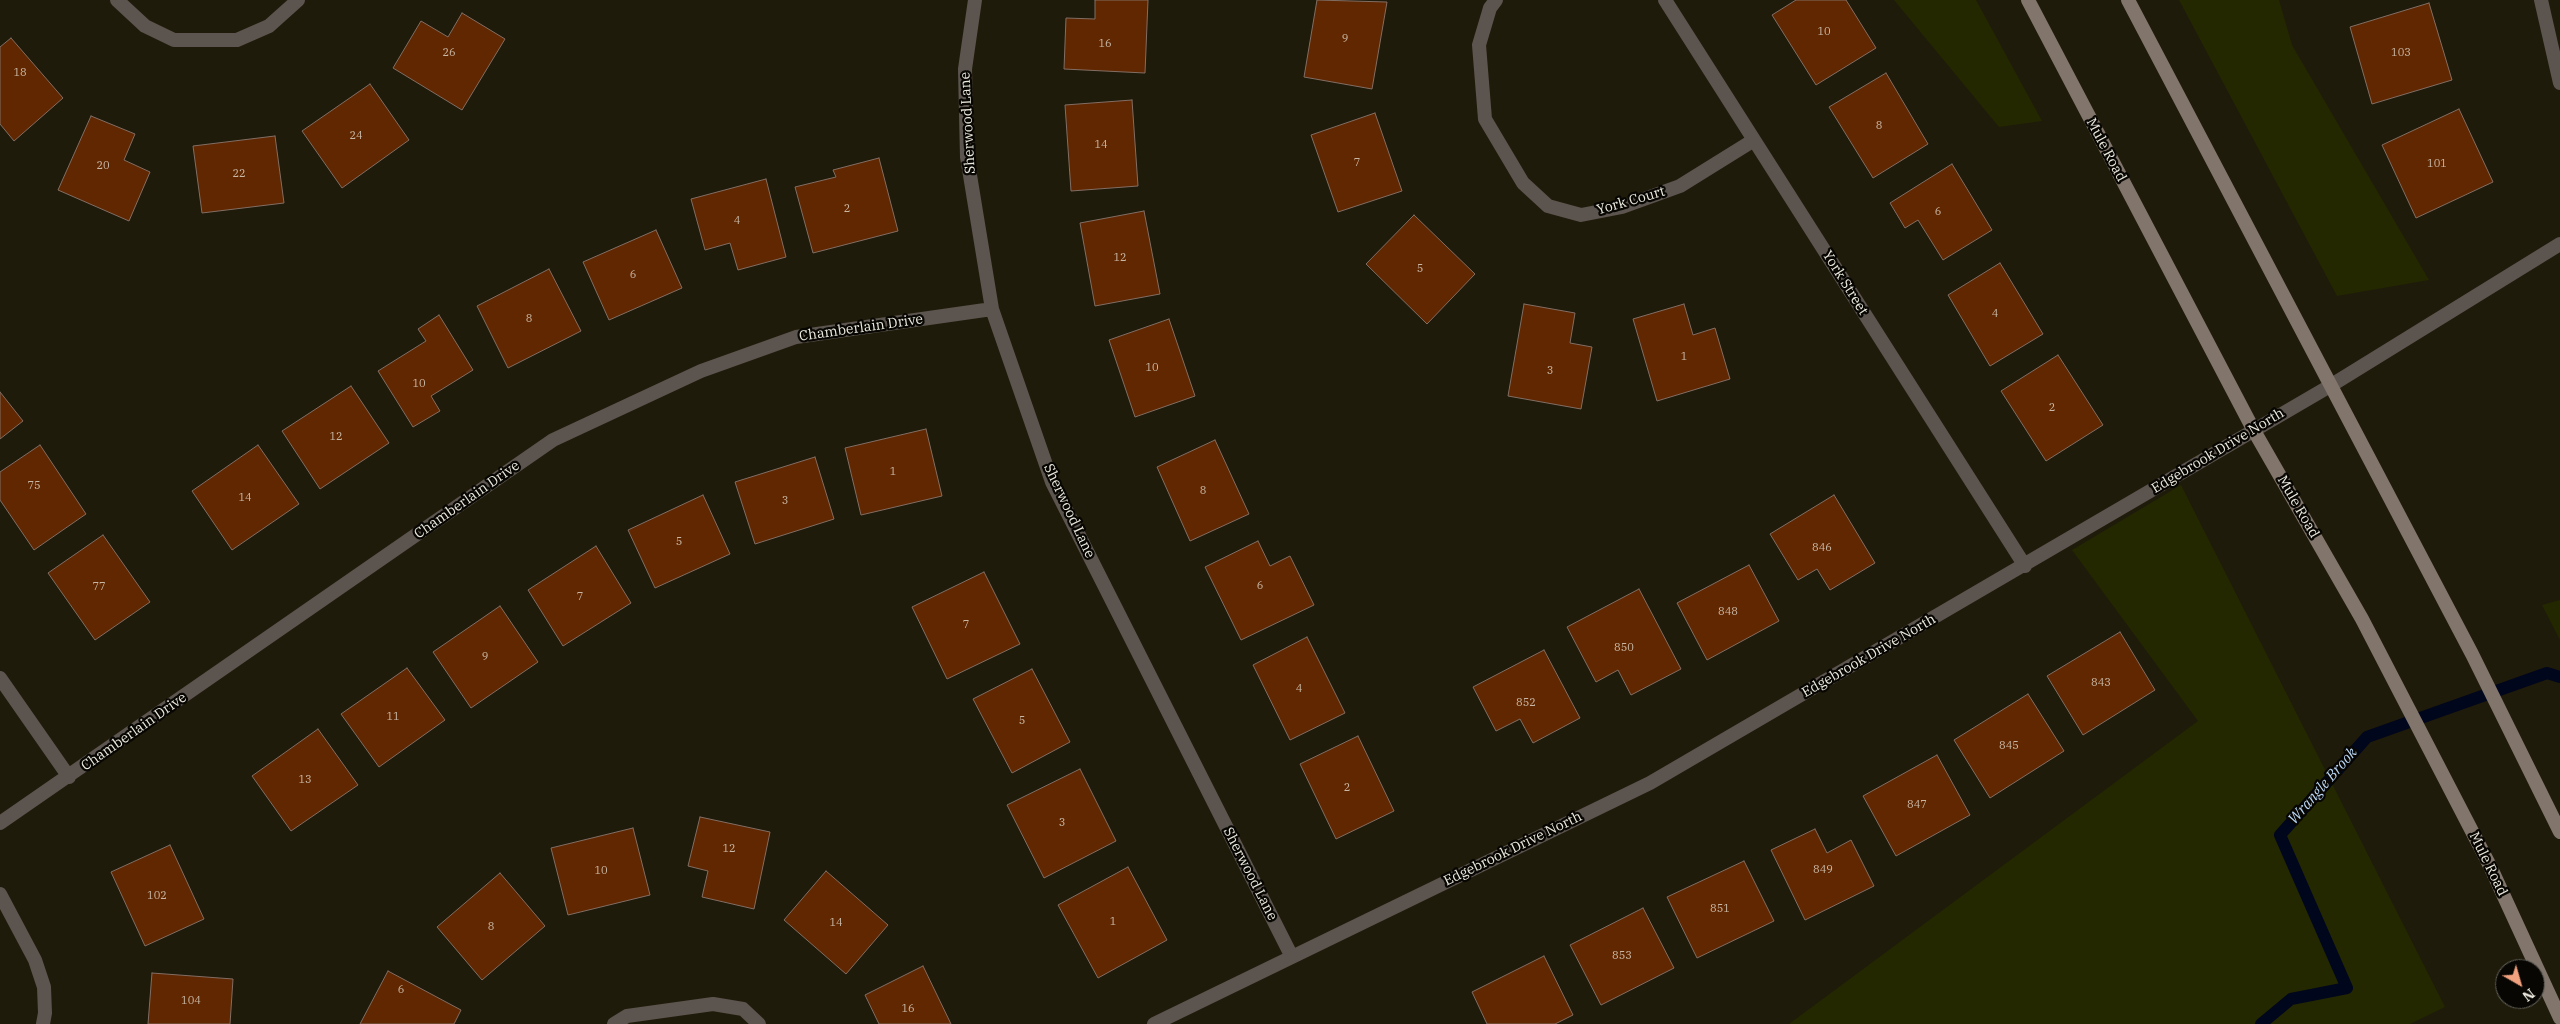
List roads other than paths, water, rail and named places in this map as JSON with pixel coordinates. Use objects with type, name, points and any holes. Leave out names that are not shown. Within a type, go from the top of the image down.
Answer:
[{"type":"main road","name":"Mule Road","points":[[2028,0],[2253,429],[2362,619],[2490,866],[2560,1018]]},
{"type":"main road","points":[[2128,0],[2483,675],[2560,832]]},
{"type":"street","points":[[117,0],[145,26],[174,40],[237,40],[269,26],[298,0]]},
{"type":"street","name":"Sherwood Lane","points":[[975,0],[965,69],[967,157],[992,309],[1052,482],[1292,957]]},
{"type":"street","name":"York Court","points":[[1496,0],[1490,8],[1478,45],[1485,118],[1523,183],[1548,206],[1581,214],[1622,207],[1680,186],[1754,140]]},
{"type":"street","name":"York Street","points":[[1665,0],[2025,566]]},
{"type":"street","points":[[2541,0],[2560,83]]},
{"type":"street","name":"Edgebrook Drive North","points":[[1154,1024],[1650,783],[2025,566],[2253,429],[2330,386],[2560,244]]},
{"type":"street","name":"Chamberlain Drive","points":[[0,823],[553,440],[701,371],[796,337],[992,309]]},
{"type":"street","points":[[0,678],[69,777]]},
{"type":"street","points":[[0,894],[35,960],[44,987],[45,1013],[43,1024]]},
{"type":"street","points":[[614,1024],[627,1016],[713,1004],[742,1009],[759,1024]]},
{"type":"waterway","name":"Wrangle Brook","points":[[2261,1024],[2291,999],[2347,988],[2280,835],[2367,737],[2547,673],[2560,677]]}]
